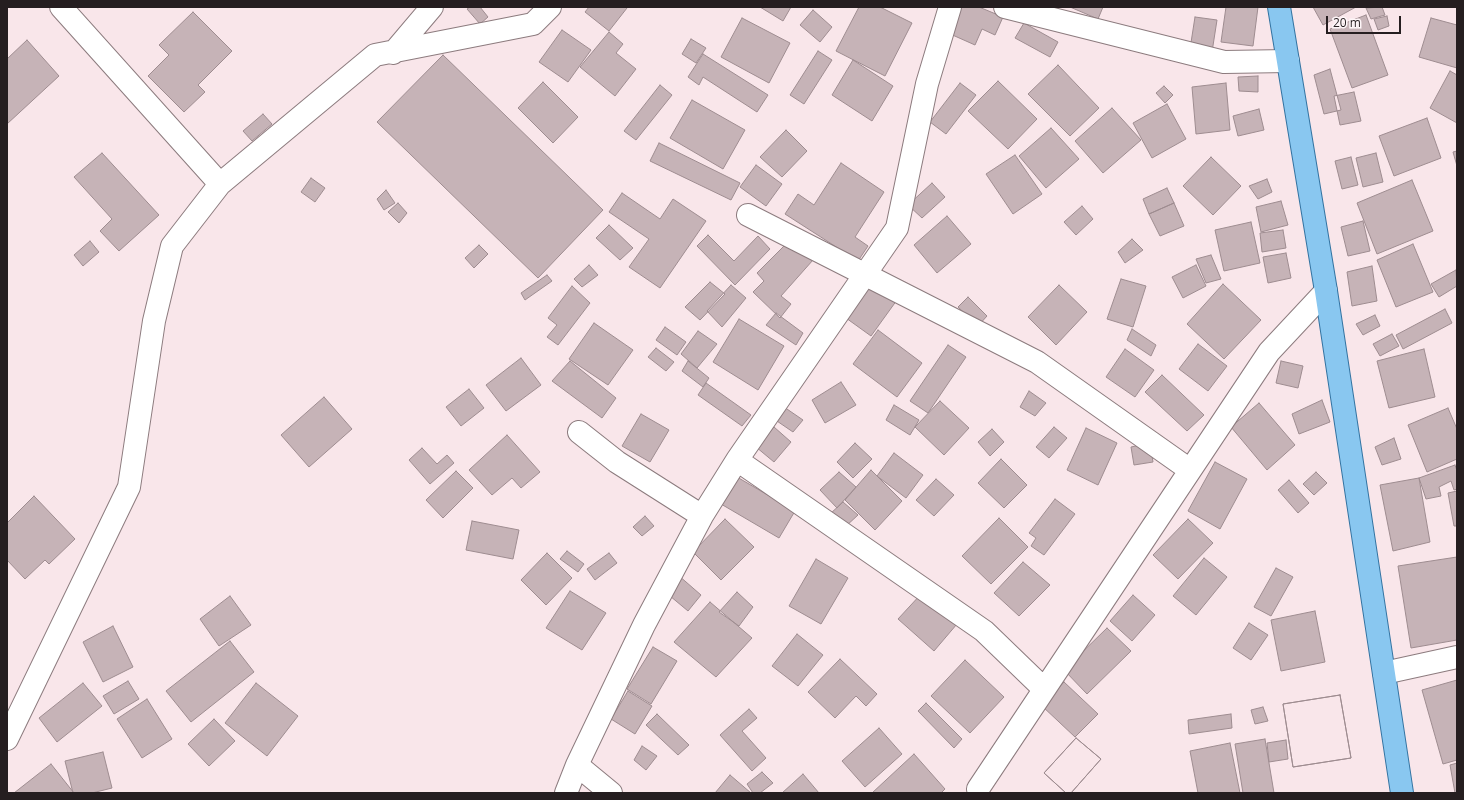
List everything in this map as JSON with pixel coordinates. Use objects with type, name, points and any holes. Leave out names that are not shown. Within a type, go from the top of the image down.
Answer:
[{"type":"main road","points":[[1279,7],[1326,292],[1402,793]]},
{"type":"street","points":[[61,7],[220,184]]},
{"type":"street","points":[[393,53],[432,7]]},
{"type":"street","points":[[7,739],[13,718],[129,487],[154,321],[172,246],[220,184],[375,55],[393,53],[533,24],[550,7]]},
{"type":"street","points":[[566,793],[577,765],[644,625],[702,516],[736,460],[867,274],[897,228],[927,84],[950,7]]},
{"type":"street","points":[[1004,7],[1224,62],[1288,61]]},
{"type":"street","points":[[748,215],[867,274],[1037,362],[1190,470]]},
{"type":"street","points":[[978,789],[1269,352],[1326,292]]},
{"type":"street","points":[[579,432],[617,462],[702,516]]},
{"type":"street","points":[[736,460],[984,631],[1044,689]]},
{"type":"street","points":[[1384,673],[1457,657]]},
{"type":"street","points":[[577,765],[611,793]]},
{"type":"building","points":[[470,7],[480,7],[488,17],[480,24],[467,9]]},
{"type":"building","points":[[589,7],[627,8],[609,31],[585,12]]},
{"type":"building","points":[[760,7],[791,7],[783,21]]},
{"type":"building","points":[[859,7],[880,7],[912,23],[885,76],[836,51]]},
{"type":"building","points":[[959,7],[979,7],[1003,17],[995,35],[982,29],[975,45],[948,33]]},
{"type":"building","points":[[1070,7],[1103,7],[1098,19]]},
{"type":"building","points":[[1226,7],[1258,7],[1253,46],[1221,42]]},
{"type":"building","points":[[1313,7],[1356,7],[1323,25]]},
{"type":"building","points":[[1382,7],[1385,15],[1371,19],[1366,8]]},
{"type":"building","points":[[813,10],[832,27],[820,42],[800,25]]},
{"type":"building","points":[[193,12],[232,51],[198,85],[205,92],[184,112],[148,76],[169,55],[159,45]]},
{"type":"building","points":[[1366,15],[1388,75],[1352,88],[1330,29]]},
{"type":"building","points":[[1387,16],[1389,26],[1378,30],[1374,19]]},
{"type":"building","points":[[1195,17],[1217,20],[1212,52],[1190,49]]},
{"type":"building","points":[[742,18],[790,43],[769,83],[721,57]]},
{"type":"building","points":[[1431,18],[1457,25],[1457,68],[1419,57]]},
{"type":"building","points":[[1024,23],[1058,42],[1050,57],[1015,38]]},
{"type":"building","points":[[562,30],[591,50],[568,82],[539,62]]},
{"type":"building","points":[[609,32],[623,44],[616,53],[636,69],[615,96],[580,67]]},
{"type":"building","points":[[691,39],[706,48],[696,63],[682,54]]},
{"type":"building","points":[[27,40],[59,76],[7,124],[7,59]]},
{"type":"building","points":[[818,51],[832,60],[804,104],[790,95]]},
{"type":"building","points":[[703,54],[768,95],[757,112],[703,77],[699,85],[688,77]]},
{"type":"building","points":[[443,55],[603,210],[538,278],[377,122]]},
{"type":"building","points":[[853,60],[893,86],[872,121],[832,95]]},
{"type":"building","points":[[1058,65],[1099,108],[1070,136],[1028,94]]},
{"type":"building","points":[[1330,69],[1341,110],[1324,114],[1314,75]]},
{"type":"building","points":[[1450,71],[1457,75],[1457,123],[1430,108]]},
{"type":"building","points":[[1258,76],[1258,92],[1239,91],[1238,77]]},
{"type":"building","points":[[998,81],[1037,119],[1008,149],[968,111]]},
{"type":"building","points":[[543,82],[578,117],[553,143],[518,108]]},
{"type":"building","points":[[960,83],[976,95],[946,134],[930,122]]},
{"type":"building","points":[[1226,83],[1230,130],[1196,134],[1192,87]]},
{"type":"building","points":[[660,85],[672,95],[636,140],[624,131]]},
{"type":"building","points":[[1164,86],[1173,95],[1165,103],[1156,93]]},
{"type":"building","points":[[1354,92],[1361,121],[1340,125],[1334,96]]},
{"type":"building","points":[[692,100],[745,130],[723,169],[670,138]]},
{"type":"building","points":[[1167,104],[1186,139],[1152,158],[1133,123]]},
{"type":"building","points":[[1112,108],[1141,140],[1103,173],[1075,141]]},
{"type":"building","points":[[1259,109],[1264,130],[1238,136],[1233,116]]},
{"type":"building","points":[[263,114],[272,124],[252,141],[243,131]]},
{"type":"building","points":[[1427,118],[1441,158],[1394,176],[1379,136]]},
{"type":"building","points":[[1051,128],[1079,159],[1046,188],[1019,156]]},
{"type":"building","points":[[786,130],[807,151],[782,177],[760,157]]},
{"type":"building","points":[[659,143],[740,183],[731,200],[650,161]]},
{"type":"building","points":[[1457,151],[1457,166],[1453,152]]},
{"type":"building","points":[[102,153],[159,215],[119,251],[100,231],[112,219],[74,177]]},
{"type":"building","points":[[1376,153],[1383,182],[1363,187],[1356,158]]},
{"type":"building","points":[[1015,155],[1042,194],[1013,214],[986,174]]},
{"type":"building","points":[[1211,157],[1241,186],[1213,215],[1183,186]]},
{"type":"building","points":[[1351,157],[1358,185],[1342,189],[1335,161]]},
{"type":"building","points":[[841,163],[884,192],[855,237],[868,246],[858,261],[785,214],[798,194],[814,205]]},
{"type":"building","points":[[756,165],[782,184],[766,206],[740,187]]},
{"type":"building","points":[[311,178],[325,188],[315,202],[301,192]]},
{"type":"building","points":[[1267,179],[1272,192],[1258,199],[1249,186]]},
{"type":"building","points":[[1412,180],[1433,231],[1377,254],[1357,203]]},
{"type":"building","points":[[932,183],[945,197],[922,218],[908,205]]},
{"type":"building","points":[[1167,188],[1174,203],[1149,214],[1143,199]]},
{"type":"building","points":[[386,190],[395,203],[384,210],[377,199]]},
{"type":"building","points":[[622,193],[660,219],[673,199],[706,221],[660,288],[629,267],[649,239],[609,212]]},
{"type":"building","points":[[1281,201],[1288,225],[1261,232],[1256,207]]},
{"type":"building","points":[[398,203],[407,213],[399,223],[388,212]]},
{"type":"building","points":[[1174,203],[1184,226],[1160,236],[1149,214]]},
{"type":"building","points":[[1082,206],[1093,219],[1076,235],[1064,222]]},
{"type":"building","points":[[947,216],[971,244],[937,273],[914,245]]},
{"type":"building","points":[[1363,221],[1370,251],[1348,256],[1341,227]]},
{"type":"building","points":[[1251,222],[1260,263],[1224,271],[1215,230]]},
{"type":"building","points":[[609,225],[633,248],[620,260],[596,238]]},
{"type":"building","points":[[1283,230],[1286,248],[1262,252],[1260,233]]},
{"type":"building","points":[[708,235],[734,261],[758,236],[770,249],[735,285],[697,246]]},
{"type":"building","points":[[791,239],[813,260],[781,296],[791,304],[780,318],[753,292],[764,281],[757,273]]},
{"type":"building","points":[[1132,239],[1143,250],[1125,263],[1118,252]]},
{"type":"building","points":[[90,241],[99,252],[83,266],[74,255]]},
{"type":"building","points":[[1413,244],[1433,292],[1396,307],[1377,260]]},
{"type":"building","points":[[479,245],[488,254],[474,268],[465,258]]},
{"type":"building","points":[[1286,253],[1291,278],[1268,283],[1263,257]]},
{"type":"building","points":[[1211,255],[1221,279],[1206,283],[1196,259]]},
{"type":"building","points":[[589,265],[598,275],[582,287],[574,279]]},
{"type":"building","points":[[1196,265],[1206,286],[1183,298],[1172,277]]},
{"type":"building","points":[[1372,266],[1377,301],[1352,306],[1347,272]]},
{"type":"building","points":[[1456,270],[1457,286],[1439,297],[1431,284]]},
{"type":"building","points":[[547,275],[552,281],[525,300],[521,293]]},
{"type":"building","points":[[1121,279],[1146,286],[1133,327],[1107,319]]},
{"type":"building","points":[[710,282],[725,294],[700,320],[685,307]]},
{"type":"building","points":[[872,282],[897,300],[871,336],[846,318]]},
{"type":"building","points":[[1223,284],[1261,320],[1224,359],[1187,324]]},
{"type":"building","points":[[731,285],[746,298],[722,327],[707,311]]},
{"type":"building","points":[[1059,285],[1087,312],[1056,345],[1028,317]]},
{"type":"building","points":[[572,286],[590,303],[558,345],[547,337],[557,325],[548,318]]},
{"type":"building","points":[[968,297],[987,316],[978,326],[958,307]]},
{"type":"building","points":[[1445,309],[1452,323],[1403,349],[1396,335]]},
{"type":"building","points":[[776,313],[803,333],[796,345],[766,325]]},
{"type":"building","points":[[1375,315],[1380,326],[1363,335],[1356,324]]},
{"type":"building","points":[[739,319],[784,346],[758,390],[713,362]]},
{"type":"building","points":[[594,323],[633,350],[608,385],[569,359]]},
{"type":"building","points":[[665,327],[686,342],[677,355],[656,340]]},
{"type":"building","points":[[1132,329],[1156,345],[1151,356],[1127,340]]},
{"type":"building","points":[[878,330],[922,363],[897,397],[853,364]]},
{"type":"building","points":[[698,331],[717,344],[697,368],[681,354]]},
{"type":"building","points":[[1392,334],[1399,346],[1380,356],[1373,344]]},
{"type":"building","points":[[1198,344],[1227,366],[1208,391],[1179,369]]},
{"type":"building","points":[[948,345],[966,357],[928,413],[910,401]]},
{"type":"building","points":[[656,348],[674,362],[666,371],[648,357]]},
{"type":"building","points":[[1125,349],[1154,370],[1135,397],[1106,377]]},
{"type":"building","points":[[1424,349],[1435,397],[1389,408],[1377,361]]},
{"type":"building","points":[[521,358],[541,385],[506,411],[486,385]]},
{"type":"building","points":[[570,361],[616,398],[602,418],[552,381]]},
{"type":"building","points":[[688,361],[709,378],[703,387],[682,371]]},
{"type":"building","points":[[1281,361],[1303,366],[1298,388],[1276,383]]},
{"type":"building","points":[[1162,375],[1204,415],[1187,431],[1145,392]]},
{"type":"building","points":[[841,382],[856,405],[825,423],[812,400]]},
{"type":"building","points":[[706,383],[751,415],[742,426],[698,395]]},
{"type":"building","points":[[469,389],[484,408],[461,426],[446,407]]},
{"type":"building","points":[[1029,391],[1046,403],[1035,416],[1020,407]]},
{"type":"building","points":[[324,397],[352,429],[309,467],[281,435]]},
{"type":"building","points":[[1322,400],[1330,422],[1299,434],[1292,414]]},
{"type":"building","points":[[940,401],[969,428],[944,455],[915,427]]},
{"type":"building","points":[[1259,403],[1295,445],[1267,470],[1231,427]]},
{"type":"building","points":[[894,405],[919,420],[910,435],[886,420]]},
{"type":"building","points":[[784,407],[803,420],[793,432],[774,419]]},
{"type":"building","points":[[1448,408],[1457,429],[1457,459],[1427,472],[1408,425]]},
{"type":"building","points":[[641,414],[669,430],[650,462],[622,446]]},
{"type":"building","points":[[774,427],[791,442],[774,462],[756,447]]},
{"type":"building","points":[[1054,427],[1067,438],[1049,458],[1036,447]]},
{"type":"building","points":[[1086,428],[1117,443],[1098,485],[1067,470]]},
{"type":"building","points":[[992,429],[1004,442],[990,456],[978,442]]},
{"type":"building","points":[[507,435],[540,472],[521,488],[512,478],[492,495],[469,470]]},
{"type":"building","points":[[1394,438],[1401,459],[1382,465],[1375,447]]},
{"type":"building","points":[[855,443],[872,459],[853,478],[837,462]]},
{"type":"building","points":[[1150,443],[1153,462],[1134,465],[1131,447]]},
{"type":"building","points":[[422,448],[437,464],[447,455],[454,463],[430,484],[409,460]]},
{"type":"building","points":[[894,453],[923,475],[906,498],[877,476]]},
{"type":"building","points":[[1001,459],[1027,485],[1004,508],[978,483]]},
{"type":"building","points":[[1215,462],[1247,479],[1220,529],[1188,511]]},
{"type":"building","points":[[1455,465],[1457,471],[1457,489],[1454,490],[1451,481],[1439,487],[1441,496],[1426,499],[1419,478]]},
{"type":"building","points":[[871,470],[902,501],[875,530],[845,500]]},
{"type":"building","points":[[456,471],[473,488],[443,518],[426,500]]},
{"type":"building","points":[[839,472],[856,487],[837,508],[820,490]]},
{"type":"building","points":[[1316,472],[1327,483],[1314,495],[1303,484]]},
{"type":"building","points":[[737,477],[795,511],[779,538],[721,504]]},
{"type":"building","points":[[1419,478],[1430,542],[1393,551],[1380,485]]},
{"type":"building","points":[[936,479],[954,495],[934,516],[916,500]]},
{"type":"building","points":[[1289,480],[1309,503],[1298,513],[1278,490]]},
{"type":"building","points":[[1457,491],[1457,526],[1454,526],[1448,493]]},
{"type":"building","points":[[34,496],[75,539],[49,564],[45,560],[25,579],[7,560],[7,523]]},
{"type":"building","points":[[1055,499],[1075,514],[1044,555],[1031,546],[1036,538],[1029,533]]},
{"type":"building","points":[[843,502],[858,515],[845,527],[830,514]]},
{"type":"building","points":[[645,516],[654,526],[642,536],[633,527]]},
{"type":"building","points":[[999,518],[1028,547],[991,584],[962,556]]},
{"type":"building","points":[[725,519],[754,547],[721,580],[693,552]]},
{"type":"building","points":[[1188,519],[1213,543],[1178,579],[1153,555]]},
{"type":"building","points":[[472,521],[519,530],[513,559],[466,550]]},
{"type":"building","points":[[567,551],[584,564],[578,572],[560,559]]},
{"type":"building","points":[[547,553],[572,578],[546,605],[521,580]]},
{"type":"building","points":[[609,553],[617,563],[595,580],[587,569]]},
{"type":"building","points":[[1457,557],[1457,640],[1411,648],[1398,566]]},
{"type":"building","points":[[1204,558],[1227,577],[1196,615],[1173,596]]},
{"type":"building","points":[[816,559],[848,578],[821,624],[789,606]]},
{"type":"building","points":[[1023,562],[1050,585],[1019,616],[994,593]]},
{"type":"building","points":[[1276,568],[1293,577],[1271,616],[1254,607]]},
{"type":"building","points":[[678,575],[701,595],[688,611],[664,591]]},
{"type":"building","points":[[570,591],[606,613],[582,650],[546,628]]},
{"type":"building","points":[[737,592],[753,607],[739,626],[719,612]]},
{"type":"building","points":[[922,593],[957,624],[934,651],[898,619]]},
{"type":"building","points":[[1133,595],[1155,615],[1132,641],[1110,621]]},
{"type":"building","points":[[230,596],[251,625],[219,646],[200,619]]},
{"type":"building","points":[[710,602],[752,638],[716,677],[674,642]]},
{"type":"building","points":[[1315,611],[1325,662],[1281,671],[1271,620]]},
{"type":"building","points":[[1249,623],[1268,635],[1251,660],[1233,648]]},
{"type":"building","points":[[113,626],[133,667],[103,682],[83,642]]},
{"type":"building","points":[[1107,628],[1131,651],[1087,694],[1064,670]]},
{"type":"building","points":[[797,634],[823,655],[798,686],[772,666]]},
{"type":"building","points":[[230,641],[254,672],[191,722],[166,691]]},
{"type":"building","points":[[653,647],[677,661],[651,704],[627,689]]},
{"type":"building","points":[[840,659],[877,694],[866,706],[856,696],[835,718],[808,692]]},
{"type":"building","points":[[965,660],[1004,697],[970,733],[931,696]]},
{"type":"building","points":[[1457,680],[1457,760],[1443,764],[1422,690]]},
{"type":"building","points":[[128,681],[139,699],[114,714],[103,696]]},
{"type":"building","points":[[1064,682],[1098,714],[1075,737],[1042,706]]},
{"type":"building","points":[[83,683],[102,706],[57,742],[39,718]]},
{"type":"building","points":[[256,683],[298,716],[267,756],[225,723]]},
{"type":"building","points":[[628,691],[652,706],[635,734],[611,719]]},
{"type":"building","points":[[1340,695],[1351,758],[1293,767],[1283,704]]},
{"type":"building","points":[[1340,695],[1351,758],[1293,767],[1283,704]]},
{"type":"building","points":[[147,699],[172,739],[142,758],[117,719]]},
{"type":"building","points":[[926,703],[962,739],[954,748],[918,711]]},
{"type":"building","points":[[1263,707],[1268,721],[1255,724],[1251,710]]},
{"type":"building","points":[[749,709],[757,718],[742,731],[766,758],[752,771],[720,735]]},
{"type":"building","points":[[657,714],[689,745],[678,755],[646,725]]},
{"type":"building","points":[[1231,714],[1232,728],[1189,734],[1188,720]]},
{"type":"building","points":[[214,719],[235,741],[209,766],[188,744]]},
{"type":"building","points":[[879,728],[902,754],[865,787],[842,761]]},
{"type":"building","points":[[1076,738],[1101,759],[1071,793],[1066,793],[1044,773]]},
{"type":"building","points":[[1076,738],[1101,759],[1071,793],[1066,793],[1044,773]]},
{"type":"building","points":[[1265,739],[1274,793],[1243,793],[1235,744]]},
{"type":"building","points":[[1286,740],[1288,759],[1269,762],[1267,743]]},
{"type":"building","points":[[1230,743],[1240,793],[1198,793],[1190,751]]},
{"type":"building","points":[[642,746],[657,756],[646,770],[634,760]]},
{"type":"building","points":[[103,752],[112,788],[92,793],[73,793],[65,761]]},
{"type":"building","points":[[914,754],[945,789],[941,793],[872,793]]},
{"type":"building","points":[[1457,763],[1457,793],[1455,793],[1450,765]]},
{"type":"building","points":[[51,764],[74,793],[14,793]]},
{"type":"building","points":[[762,772],[773,783],[760,793],[753,793],[747,784]]},
{"type":"building","points":[[803,774],[819,793],[782,793]]},
{"type":"building","points":[[730,775],[751,793],[715,793]]}]
